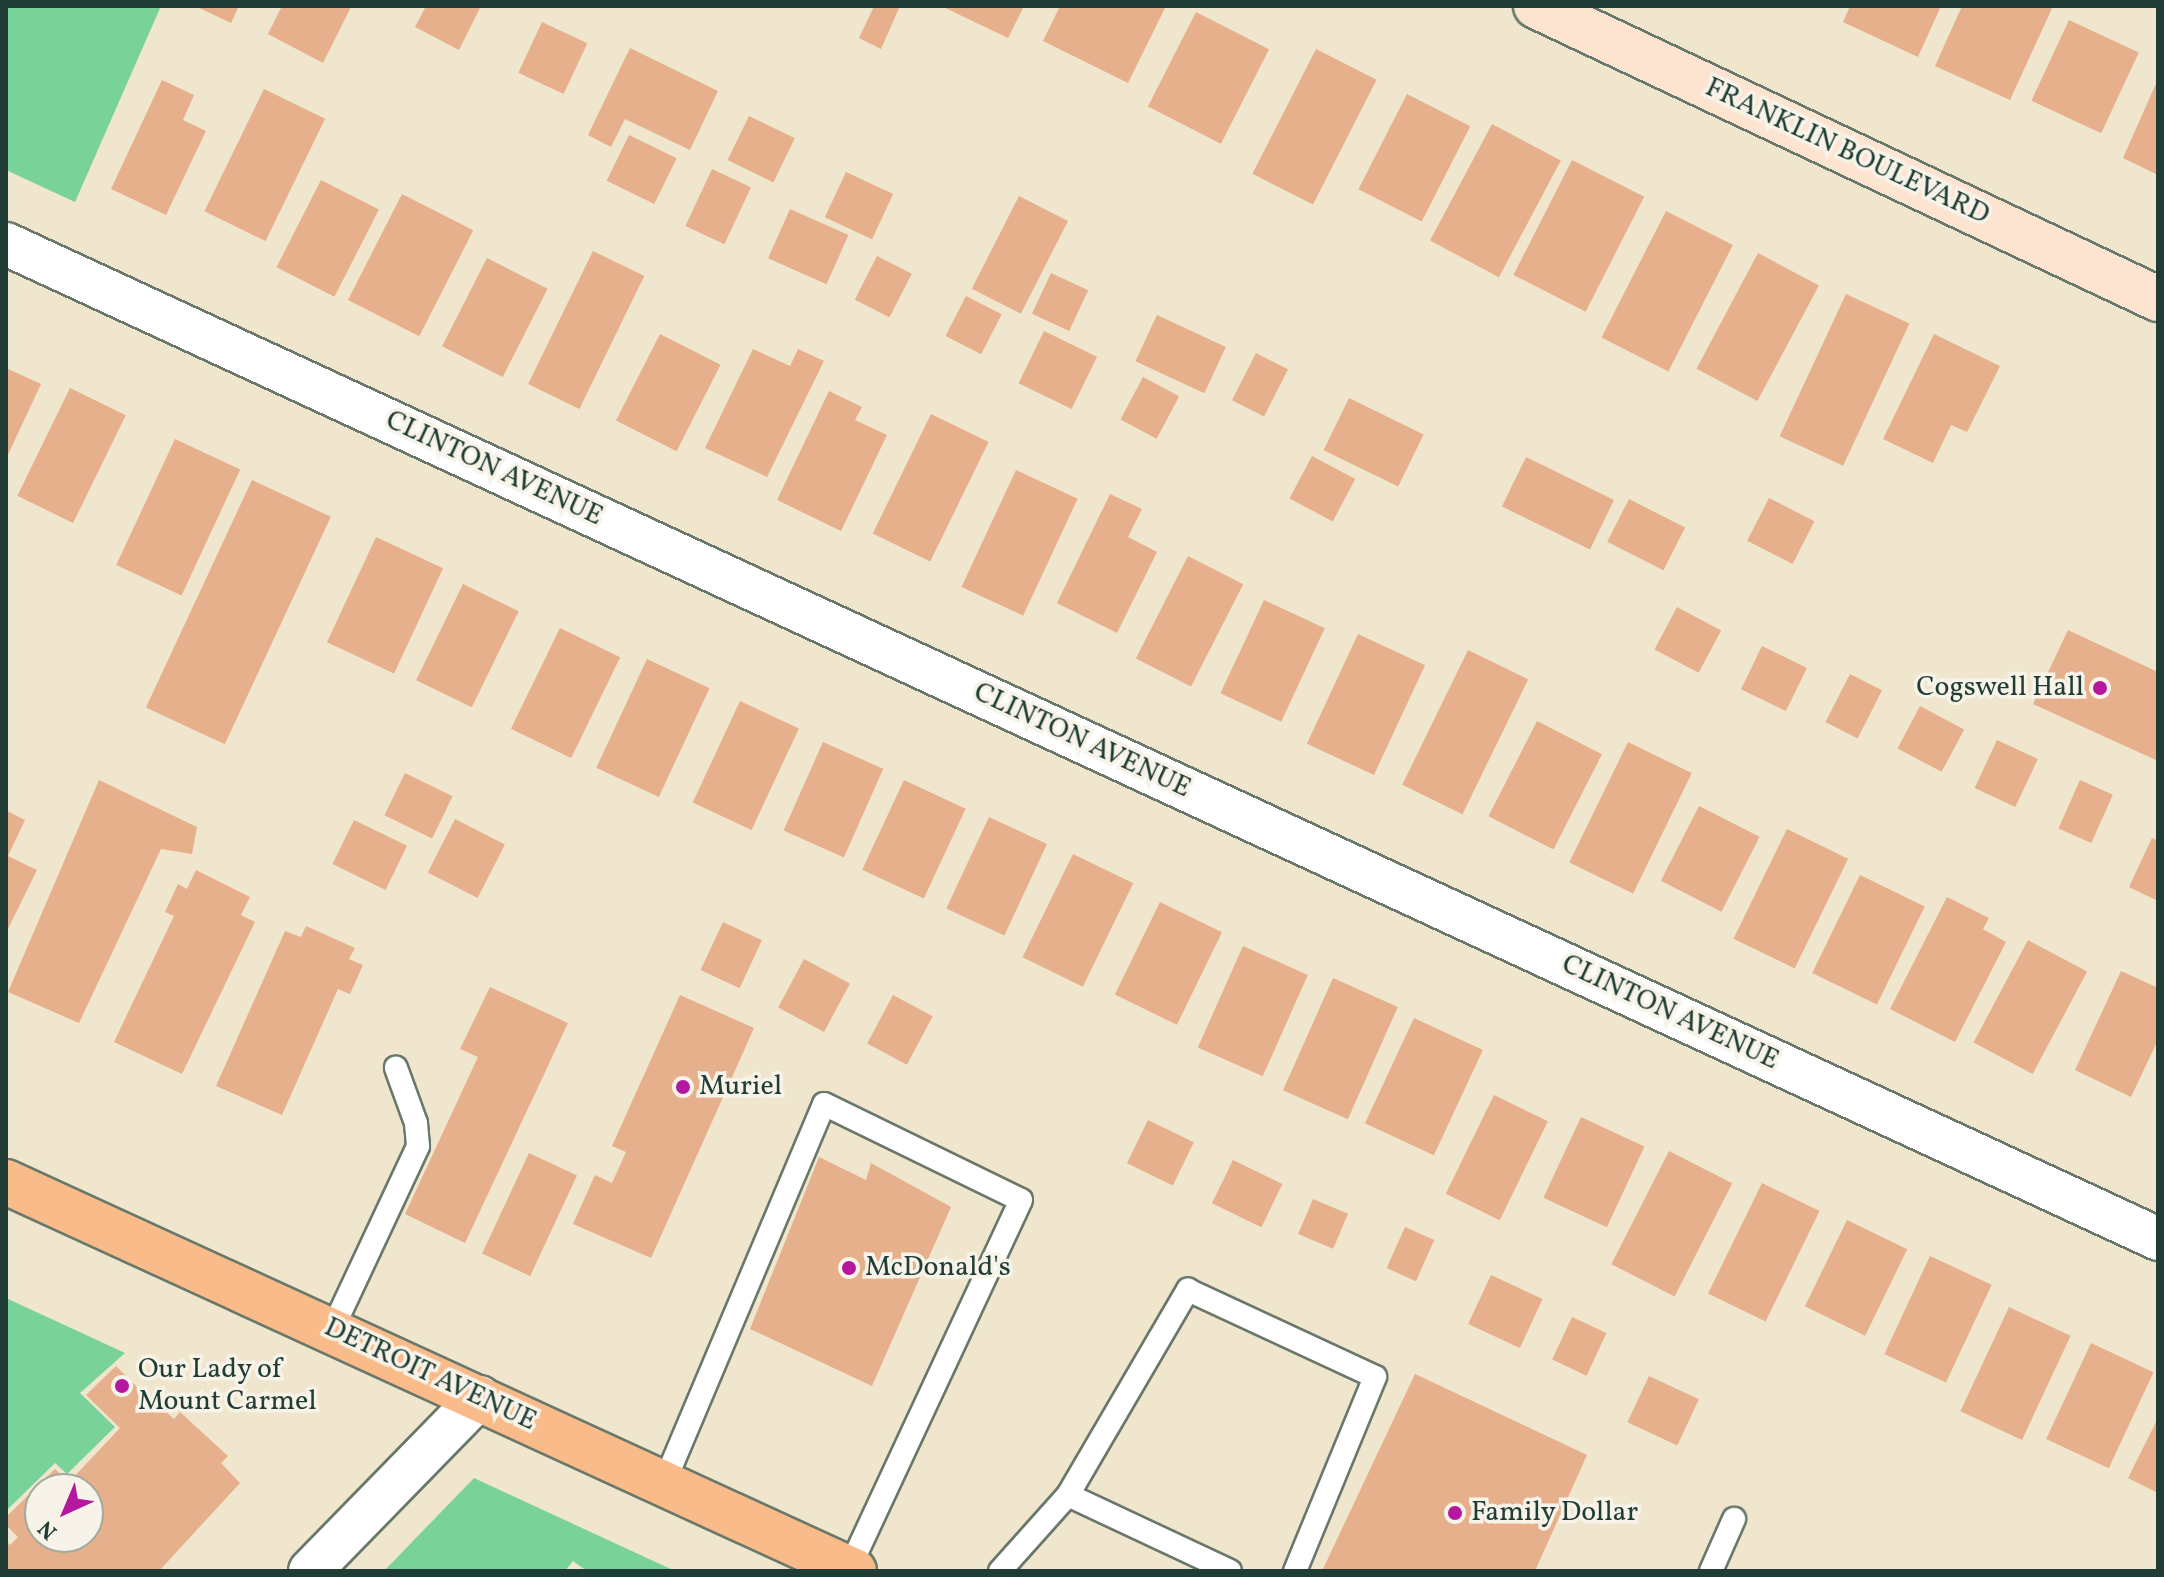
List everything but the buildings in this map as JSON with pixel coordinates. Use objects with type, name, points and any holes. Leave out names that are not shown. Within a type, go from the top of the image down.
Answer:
[{"type":"main road","name":"DETROIT AVENUE","points":[[6,1182],[480,1397],[851,1570]]},
{"type":"street","name":"FRANKLIN BOULEVARD","points":[[1536,6],[1588,17],[2158,299]]},
{"type":"street","name":"CLINTON AVENUE","points":[[6,244],[2158,1239]]},
{"type":"street","points":[[310,1571],[480,1397]]},
{"type":"lane","points":[[332,1330],[418,1146],[416,1123],[396,1068]]},
{"type":"lane","points":[[664,1483],[824,1104],[1021,1200],[851,1570]]},
{"type":"lane","points":[[1000,1571],[1068,1495],[1188,1290],[1375,1377],[1295,1571]]},
{"type":"lane","points":[[1068,1495],[1230,1571]]},
{"type":"lane","points":[[1711,1571],[1734,1519]]},
{"type":"green space","points":[[6,6],[161,6],[75,202],[6,170]]},
{"type":"green space","points":[[6,1298],[125,1353],[80,1393],[115,1427],[68,1473],[55,1463],[45,1473],[24,1473],[24,1493],[6,1511]]},
{"type":"green space","points":[[474,1478],[675,1571],[587,1571],[573,1561],[565,1571],[384,1571]]},
{"type":"place","name":"Cogswell Hall","points":[[2100,688]]},
{"type":"place","name":"Muriel","points":[[683,1087]]},
{"type":"place","name":"McDonald's","points":[[849,1268]]},
{"type":"place","name":"Our Lady of Mount Carmel","points":[[122,1386]]},
{"type":"place","name":"Family Dollar","points":[[1455,1513]]}]
